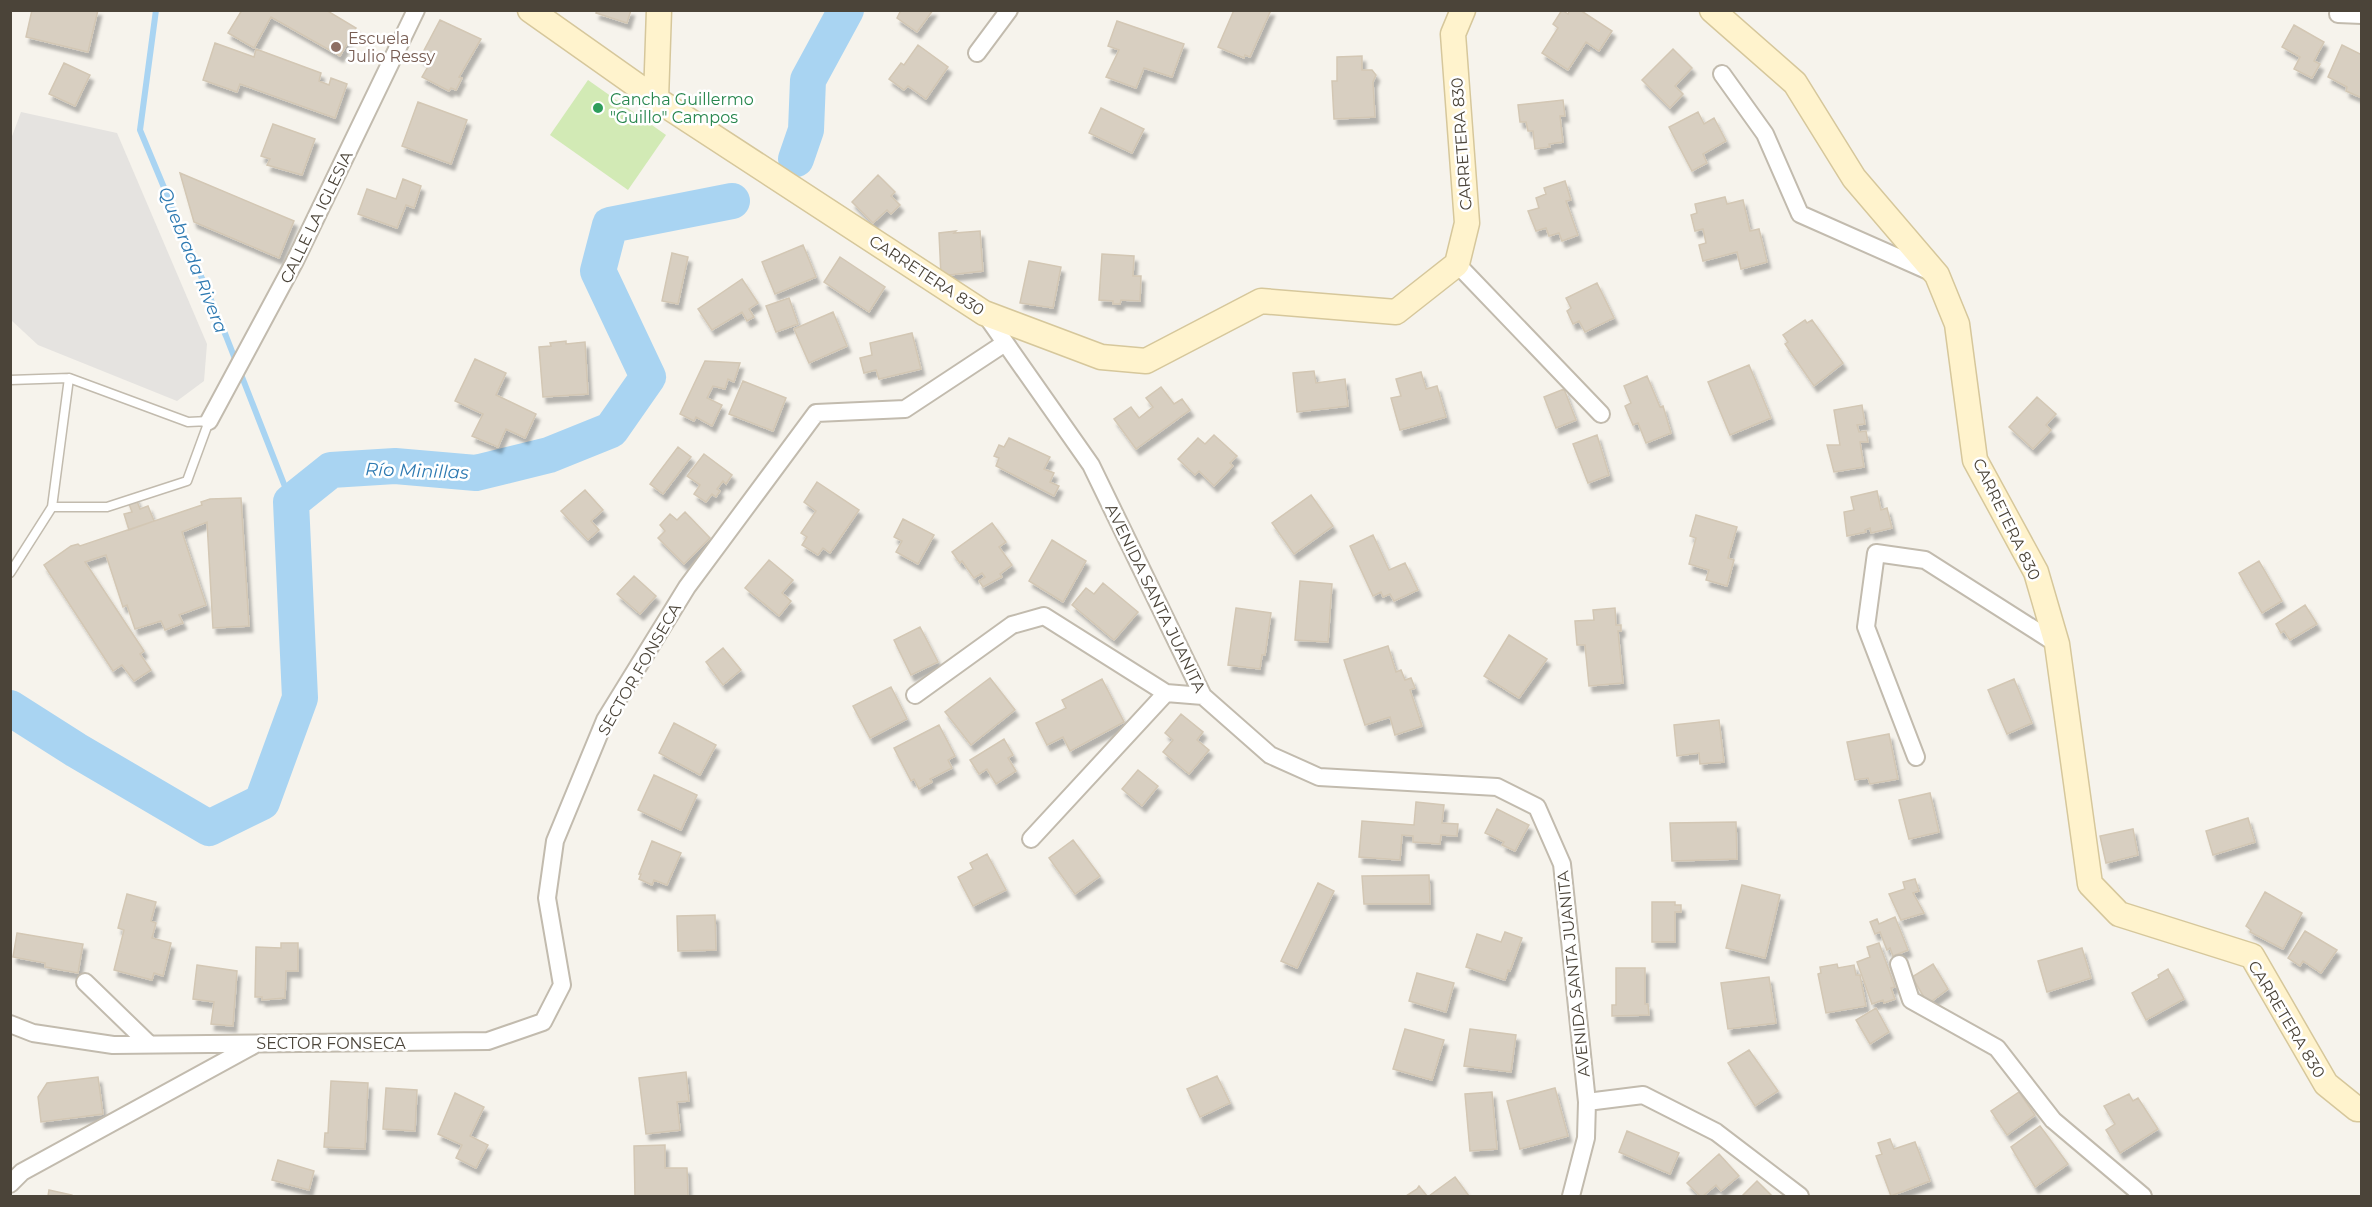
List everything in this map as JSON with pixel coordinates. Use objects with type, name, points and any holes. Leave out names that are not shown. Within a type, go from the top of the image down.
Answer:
[{"type":"street","name":"CALLE LA IGLESIA","points":[[209,421],[295,261],[417,10]]},
{"type":"street","name":"CARRETERA 830","points":[[530,10],[656,99],[984,313],[1101,357],[1146,361],[1261,302],[1396,312],[1457,264],[1467,223],[1453,34],[1463,10]]},
{"type":"street","points":[[656,99],[659,10]]},
{"type":"street","points":[[977,53],[1009,10]]},
{"type":"street","name":"CARRETERA 830","points":[[1712,10],[1795,83],[1854,178],[1937,275],[1957,324],[1975,460],[2036,572],[2056,644],[2090,884],[2120,915],[2252,957],[2326,1084],[2357,1109],[2361,1109]]},
{"type":"street","points":[[2338,14],[2361,15]]},
{"type":"street","points":[[1722,74],[1765,134],[1800,214],[1937,275]]},
{"type":"street","points":[[1457,264],[1601,414]]},
{"type":"street","name":"AVENIDA SANTA JUANITA","points":[[984,313],[1090,465],[1203,696],[1270,755],[1319,777],[1497,787],[1537,807],[1562,864],[1587,1101],[1586,1138],[1571,1197]]},
{"type":"street","name":"SECTOR FONSECA","points":[[10,1024],[33,1033],[102,1043],[149,1044],[488,1041],[543,1022],[562,985],[547,898],[555,841],[605,720],[687,587],[816,413],[905,409],[1005,343]]},
{"type":"street","points":[[1916,758],[1866,627],[1876,553],[1925,560],[2056,644]]},
{"type":"street","points":[[915,694],[1012,625],[1044,616],[1166,693],[1203,696]]},
{"type":"street","points":[[1031,839],[1166,693]]},
{"type":"street","points":[[1899,964],[1911,1000],[1997,1048],[2054,1120],[2143,1197]]},
{"type":"street","points":[[85,982],[149,1044]]},
{"type":"street","points":[[10,1184],[22,1172],[257,1043]]},
{"type":"street","points":[[1587,1101],[1643,1095],[1716,1132],[1800,1197]]},
{"type":"lane","points":[[10,380],[69,378],[188,422],[209,421],[187,481],[107,507],[52,507]]},
{"type":"lane","points":[[10,573],[52,507],[69,378]]},
{"type":"green space","name":"Cancha Guillermo \"Guillo\" Campos","points":[[588,80],[666,135],[628,190],[550,135]]},
{"type":"shaded area","points":[[21,112],[117,133],[207,344],[204,381],[177,401],[38,345],[11,320],[11,139]]},
{"type":"building","points":[[32,10],[98,10],[88,52],[26,37]]},
{"type":"building","points":[[242,10],[326,10],[356,28],[340,56],[271,17],[254,48],[228,33]]},
{"type":"building","points":[[597,10],[631,10],[627,23],[596,13]]},
{"type":"building","points":[[901,10],[933,10],[917,32],[897,18]]},
{"type":"building","points":[[1234,10],[1271,10],[1250,57],[1245,55],[1244,58],[1218,47]]},
{"type":"building","points":[[1562,10],[1568,14],[1570,10],[1580,10],[1612,31],[1599,51],[1586,42],[1568,70],[1542,53],[1558,28],[1553,24]]},
{"type":"building","points":[[440,20],[481,39],[459,77],[462,78],[456,90],[451,88],[449,91],[422,77],[430,63],[420,58]]},
{"type":"building","points":[[1117,21],[1184,44],[1172,77],[1144,68],[1136,88],[1106,77],[1119,50],[1108,46]]},
{"type":"building","points":[[2294,25],[2324,42],[2314,61],[2320,64],[2312,78],[2294,69],[2300,57],[2282,47]]},
{"type":"building","points":[[215,43],[254,57],[256,49],[321,73],[319,81],[329,85],[331,78],[347,84],[335,118],[240,84],[237,92],[203,80]]},
{"type":"building","points":[[918,45],[948,67],[926,99],[908,86],[904,90],[889,79],[901,63],[904,65]]},
{"type":"building","points":[[2342,45],[2362,55],[2362,98],[2346,91],[2347,87],[2328,77]]},
{"type":"building","points":[[1673,49],[1692,68],[1675,86],[1683,94],[1670,108],[1642,80]]},
{"type":"building","points":[[1362,56],[1362,70],[1372,70],[1376,75],[1373,82],[1375,117],[1334,119],[1332,81],[1337,81],[1337,57]]},
{"type":"building","points":[[64,63],[90,75],[75,106],[49,94]]},
{"type":"building","points":[[1563,100],[1565,116],[1560,116],[1563,142],[1535,149],[1533,131],[1528,131],[1526,122],[1520,122],[1518,105]]},
{"type":"building","points":[[418,102],[467,120],[451,164],[402,146]]},
{"type":"building","points":[[1101,108],[1144,129],[1132,153],[1089,133]]},
{"type":"building","points":[[1698,112],[1704,124],[1714,118],[1726,141],[1703,154],[1707,163],[1692,171],[1669,127]]},
{"type":"building","points":[[273,124],[315,139],[302,175],[267,165],[270,159],[261,156]]},
{"type":"building","points":[[180,173],[294,221],[279,258],[194,222]]},
{"type":"building","points":[[878,175],[895,192],[891,196],[900,205],[891,214],[887,210],[873,223],[852,202]]},
{"type":"building","points":[[403,179],[421,186],[414,208],[406,205],[397,228],[358,214],[367,189],[396,199]]},
{"type":"building","points":[[1565,181],[1571,200],[1566,201],[1578,235],[1562,241],[1559,233],[1549,236],[1546,228],[1536,231],[1528,211],[1539,208],[1536,198],[1546,194],[1544,188]]},
{"type":"building","points":[[1725,197],[1727,204],[1743,200],[1750,231],[1759,229],[1767,262],[1741,269],[1737,252],[1703,261],[1699,245],[1706,243],[1703,229],[1695,231],[1691,215],[1697,213],[1695,204]]},
{"type":"building","points":[[956,231],[954,233],[980,231],[983,271],[941,276],[939,233]]},
{"type":"building","points":[[803,245],[816,277],[775,294],[762,262]]},
{"type":"building","points":[[672,253],[688,257],[678,304],[662,301]]},
{"type":"building","points":[[1102,254],[1134,256],[1133,276],[1141,276],[1140,301],[1121,300],[1120,304],[1113,304],[1113,301],[1099,300]]},
{"type":"building","points":[[840,257],[885,287],[869,312],[824,282]]},
{"type":"building","points":[[1029,261],[1061,267],[1053,308],[1020,303]]},
{"type":"building","points":[[742,279],[758,303],[749,309],[754,317],[747,321],[742,312],[712,330],[698,309]]},
{"type":"building","points":[[1597,283],[1614,318],[1585,332],[1579,321],[1573,324],[1567,311],[1571,308],[1566,298]]},
{"type":"building","points":[[789,298],[798,324],[776,332],[766,306]]},
{"type":"building","points":[[833,312],[847,346],[809,363],[794,329]]},
{"type":"building","points":[[1805,320],[1807,323],[1812,320],[1843,363],[1814,386],[1785,344],[1788,342],[1783,335]]},
{"type":"building","points":[[912,333],[921,369],[879,379],[876,370],[864,373],[860,358],[872,355],[870,343]]},
{"type":"building","points":[[566,341],[566,344],[585,342],[588,394],[543,397],[539,347]]},
{"type":"building","points":[[475,359],[506,373],[496,395],[536,414],[525,438],[506,429],[498,447],[472,436],[483,414],[455,401]]},
{"type":"building","points":[[705,361],[740,363],[734,382],[728,379],[725,389],[713,386],[707,398],[722,405],[712,426],[696,417],[694,421],[680,414]]},
{"type":"building","points":[[1749,365],[1771,418],[1730,435],[1708,382]]},
{"type":"building","points":[[1314,371],[1316,383],[1345,379],[1348,406],[1297,412],[1293,373]]},
{"type":"building","points":[[1421,372],[1426,389],[1437,386],[1446,417],[1400,430],[1391,398],[1401,396],[1396,379]]},
{"type":"building","points":[[1647,376],[1660,407],[1663,406],[1671,433],[1646,443],[1638,423],[1633,425],[1625,406],[1631,403],[1624,386]]},
{"type":"building","points":[[743,381],[786,398],[773,431],[729,414]]},
{"type":"building","points":[[1161,387],[1174,404],[1182,399],[1190,410],[1136,449],[1114,419],[1131,407],[1139,418],[1153,407],[1146,398]]},
{"type":"building","points":[[1564,389],[1576,420],[1556,428],[1544,397]]},
{"type":"building","points":[[2037,397],[2056,414],[2046,425],[2051,430],[2033,449],[2009,427]]},
{"type":"building","points":[[1862,405],[1865,424],[1857,425],[1859,432],[1866,431],[1868,442],[1860,442],[1864,467],[1834,472],[1827,445],[1840,445],[1834,410]]},
{"type":"building","points":[[1214,435],[1237,456],[1230,463],[1233,466],[1214,486],[1199,471],[1195,475],[1178,459],[1198,438],[1205,444]]},
{"type":"building","points":[[1597,435],[1609,475],[1588,483],[1573,444]]},
{"type":"building","points":[[1009,438],[1050,457],[1044,469],[1054,473],[1050,482],[1059,486],[1054,496],[996,466],[999,458],[994,456],[999,445],[1004,447]]},
{"type":"building","points":[[678,447],[691,457],[663,494],[650,484]]},
{"type":"building","points":[[704,454],[732,475],[726,484],[723,481],[717,489],[720,491],[716,497],[712,494],[706,502],[694,494],[700,485],[687,476]]},
{"type":"building","points":[[817,482],[859,510],[830,553],[823,548],[818,555],[802,545],[807,537],[801,533],[816,511],[804,502]]},
{"type":"building","points":[[585,490],[603,510],[591,521],[599,530],[588,540],[561,511]]},
{"type":"building","points":[[1877,491],[1881,510],[1887,508],[1892,528],[1871,533],[1870,528],[1865,530],[1866,532],[1847,536],[1844,512],[1854,510],[1851,497]]},
{"type":"building","points":[[1311,495],[1333,526],[1294,554],[1272,523]]},
{"type":"building","points":[[135,496],[140,509],[148,506],[154,521],[129,530],[124,514],[132,512],[127,498]]},
{"type":"building","points":[[241,498],[249,626],[213,628],[207,522],[182,532],[206,605],[179,615],[183,623],[165,630],[161,621],[135,629],[127,605],[123,607],[106,555],[85,562],[144,651],[140,654],[151,670],[134,681],[122,665],[113,671],[44,565],[71,546],[78,544],[80,546],[202,505],[201,502],[210,499]]},
{"type":"building","points":[[685,512],[710,538],[684,564],[658,538],[665,531],[660,525],[670,514],[677,520]]},
{"type":"building","points":[[1696,515],[1737,527],[1728,558],[1734,560],[1727,586],[1706,580],[1709,570],[1689,564],[1696,538],[1690,536]]},
{"type":"building","points":[[903,519],[934,535],[918,564],[896,552],[902,541],[894,537]]},
{"type":"building","points":[[992,523],[1006,542],[999,547],[1012,565],[1000,574],[1002,577],[983,587],[979,581],[985,577],[982,573],[974,578],[962,561],[960,563],[952,552]]},
{"type":"building","points":[[1373,535],[1389,570],[1405,563],[1418,590],[1394,601],[1390,594],[1383,597],[1381,592],[1373,596],[1350,546]]},
{"type":"building","points":[[1052,540],[1086,561],[1063,602],[1029,581]]},
{"type":"building","points":[[769,560],[793,580],[782,593],[791,601],[779,616],[745,588]]},
{"type":"building","points":[[2259,561],[2282,601],[2262,613],[2239,573]]},
{"type":"building","points":[[634,576],[656,596],[640,614],[617,594]]},
{"type":"building","points":[[1300,581],[1332,584],[1328,642],[1295,640]]},
{"type":"building","points":[[1103,583],[1138,612],[1114,640],[1072,605],[1086,588],[1094,594]]},
{"type":"building","points":[[2305,605],[2317,624],[2290,640],[2284,631],[2281,633],[2276,624]]},
{"type":"building","points":[[1236,608],[1271,613],[1265,655],[1262,655],[1260,669],[1228,665]]},
{"type":"building","points":[[1615,608],[1616,625],[1621,625],[1621,631],[1618,631],[1623,683],[1589,686],[1585,645],[1577,645],[1575,621],[1594,620],[1593,610]]},
{"type":"building","points":[[920,627],[938,662],[911,675],[894,640]]},
{"type":"building","points":[[1509,635],[1547,659],[1519,698],[1484,676]]},
{"type":"building","points":[[1388,646],[1396,672],[1401,670],[1405,680],[1411,678],[1415,688],[1410,690],[1422,726],[1395,735],[1390,717],[1365,725],[1344,660]]},
{"type":"building","points":[[723,648],[741,670],[723,685],[706,662]]},
{"type":"building","points":[[990,678],[1015,710],[971,745],[945,712]]},
{"type":"building","points":[[1102,679],[1124,722],[1070,751],[1063,737],[1047,745],[1036,723],[1066,708],[1062,700]]},
{"type":"building","points":[[2014,679],[2032,723],[2007,734],[1988,690]]},
{"type":"building","points":[[891,687],[907,719],[870,738],[853,706]]},
{"type":"building","points":[[1181,714],[1203,732],[1197,740],[1209,750],[1189,774],[1163,752],[1173,740],[1165,733]]},
{"type":"building","points":[[1719,720],[1724,762],[1700,764],[1699,753],[1677,756],[1674,725]]},
{"type":"building","points":[[674,723],[716,745],[700,775],[659,753]]},
{"type":"building","points":[[939,725],[955,756],[948,760],[952,768],[930,779],[932,782],[919,789],[914,779],[911,781],[894,748]]},
{"type":"building","points":[[1889,734],[1898,779],[1870,784],[1868,778],[1855,780],[1847,742]]},
{"type":"building","points":[[1004,739],[1013,755],[1008,758],[1016,771],[996,784],[987,769],[979,774],[970,760]]},
{"type":"building","points":[[1138,770],[1158,786],[1142,806],[1122,789]]},
{"type":"building","points":[[654,775],[697,795],[681,830],[638,810]]},
{"type":"building","points":[[1930,793],[1939,832],[1909,839],[1899,800]]},
{"type":"building","points":[[1416,802],[1444,805],[1442,823],[1458,824],[1457,836],[1441,835],[1440,844],[1413,842],[1413,836],[1402,835],[1400,860],[1359,857],[1362,821],[1414,825]]},
{"type":"building","points":[[1497,809],[1529,825],[1515,851],[1502,845],[1504,842],[1485,833]]},
{"type":"building","points":[[2248,818],[2255,842],[2213,855],[2206,831]]},
{"type":"building","points":[[1736,822],[1737,859],[1672,861],[1670,823]]},
{"type":"building","points":[[2133,829],[2138,855],[2106,863],[2100,836]]},
{"type":"building","points":[[1073,840],[1100,876],[1075,894],[1049,858]]},
{"type":"building","points":[[652,841],[681,853],[667,885],[654,880],[652,885],[639,879]]},
{"type":"building","points":[[987,854],[1006,890],[973,906],[958,877],[973,869],[970,863]]},
{"type":"building","points":[[1429,875],[1430,904],[1364,904],[1362,876]]},
{"type":"building","points":[[1915,879],[1919,891],[1913,893],[1924,913],[1901,920],[1889,894],[1905,889],[1903,882]]},
{"type":"building","points":[[1318,883],[1334,891],[1297,968],[1281,961]]},
{"type":"building","points":[[1742,885],[1780,895],[1765,958],[1726,948]]},
{"type":"building","points":[[2265,892],[2302,913],[2283,949],[2250,932],[2251,930],[2246,926]]},
{"type":"building","points":[[127,894],[156,902],[151,921],[156,923],[152,938],[171,943],[163,976],[154,973],[152,980],[114,970],[124,930],[118,928]]},
{"type":"building","points":[[1652,902],[1675,902],[1675,905],[1681,905],[1681,912],[1675,912],[1675,942],[1652,942]]},
{"type":"building","points":[[715,915],[716,950],[678,951],[677,916]]},
{"type":"building","points":[[1895,917],[1908,950],[1893,956],[1890,948],[1887,950],[1880,932],[1875,934],[1870,922],[1877,919],[1879,924]]},
{"type":"building","points":[[2305,931],[2337,950],[2321,973],[2303,961],[2300,966],[2288,958]]},
{"type":"building","points":[[1505,932],[1522,938],[1505,980],[1466,967],[1477,934],[1501,942]]},
{"type":"building","points":[[17,933],[83,944],[78,973],[45,967],[45,963],[13,957]]},
{"type":"building","points":[[281,943],[298,943],[298,971],[286,971],[285,998],[262,1000],[262,997],[255,997],[256,947],[281,948]]},
{"type":"building","points":[[1879,943],[1895,987],[1891,988],[1895,999],[1872,1004],[1857,962],[1870,957],[1867,947]]},
{"type":"building","points":[[2082,948],[2091,978],[2047,992],[2038,961]]},
{"type":"building","points":[[1837,964],[1838,968],[1854,965],[1856,975],[1860,975],[1866,1006],[1826,1013],[1818,974],[1821,973],[1820,967]]},
{"type":"building","points":[[1933,964],[1948,989],[1928,1004],[1912,977]]},
{"type":"building","points":[[197,965],[237,971],[233,1026],[211,1024],[214,1002],[193,999]]},
{"type":"building","points":[[1616,968],[1645,968],[1645,1004],[1648,1004],[1649,1015],[1612,1016],[1612,1005],[1616,1005]]},
{"type":"building","points":[[2168,969],[2184,999],[2146,1020],[2132,993],[2159,978],[2158,975]]},
{"type":"building","points":[[1417,973],[1454,983],[1446,1012],[1409,1001]]},
{"type":"building","points":[[1769,977],[1776,1023],[1728,1029],[1721,983]]},
{"type":"building","points":[[1876,1008],[1889,1032],[1870,1044],[1856,1020]]},
{"type":"building","points":[[1405,1029],[1444,1040],[1432,1080],[1393,1069]]},
{"type":"building","points":[[1470,1029],[1516,1035],[1511,1072],[1464,1066]]},
{"type":"building","points":[[1749,1050],[1778,1091],[1755,1106],[1728,1063]]},
{"type":"building","points":[[686,1072],[689,1101],[677,1102],[680,1130],[646,1134],[639,1078]]},
{"type":"building","points":[[1217,1076],[1230,1103],[1200,1117],[1187,1089]]},
{"type":"building","points":[[98,1077],[103,1114],[41,1122],[38,1097],[47,1083]]},
{"type":"building","points":[[331,1081],[368,1083],[365,1149],[324,1147],[325,1133],[328,1133]]},
{"type":"building","points":[[386,1088],[417,1090],[415,1131],[383,1129]]},
{"type":"building","points":[[1555,1088],[1568,1136],[1520,1149],[1507,1101]]},
{"type":"building","points":[[1492,1092],[1497,1149],[1470,1151],[1465,1094]]},
{"type":"building","points":[[2019,1092],[2035,1115],[2007,1135],[1991,1111]]},
{"type":"building","points":[[455,1093],[484,1107],[470,1136],[488,1145],[476,1168],[456,1158],[462,1145],[438,1134]]},
{"type":"building","points":[[2129,1094],[2133,1101],[2138,1098],[2158,1129],[2120,1153],[2106,1130],[2115,1124],[2104,1106]]},
{"type":"building","points":[[2040,1126],[2068,1164],[2035,1187],[2011,1147]]},
{"type":"building","points":[[1627,1131],[1679,1153],[1670,1174],[1619,1152]]},
{"type":"building","points":[[1890,1139],[1894,1149],[1915,1142],[1930,1181],[1891,1196],[1876,1156],[1882,1154],[1878,1143]]},
{"type":"building","points":[[665,1145],[665,1168],[687,1168],[688,1196],[635,1196],[634,1146]]},
{"type":"building","points":[[1719,1154],[1739,1176],[1721,1191],[1716,1185],[1700,1196],[1687,1183]]},
{"type":"building","points":[[278,1160],[314,1171],[309,1190],[272,1180]]},
{"type":"building","points":[[1455,1177],[1469,1196],[1429,1196]]},
{"type":"building","points":[[1757,1181],[1772,1196],[1742,1196]]},
{"type":"building","points":[[1419,1186],[1427,1196],[1406,1196],[1417,1189]]},
{"type":"building","points":[[49,1190],[72,1195],[72,1196],[48,1196]]},
{"type":"waterway","name":"Quebrada Rivera","points":[[156,10],[140,130],[226,336],[291,502]]},
{"type":"waterway","name":"Río Minillas","points":[[796,159],[806,130],[808,80],[846,10]]},
{"type":"waterway","name":"Río Minillas","points":[[10,708],[76,750],[209,828],[262,802],[300,698],[291,502],[331,470],[395,466],[476,473],[549,455],[611,430],[648,377],[598,271],[610,225],[732,201]]},
{"type":"place","name":"Escuela Julio Ressy","points":[[336,47]]},
{"type":"place","name":"Cancha Guillermo \"Guillo\" Campos","points":[[598,108]]}]
